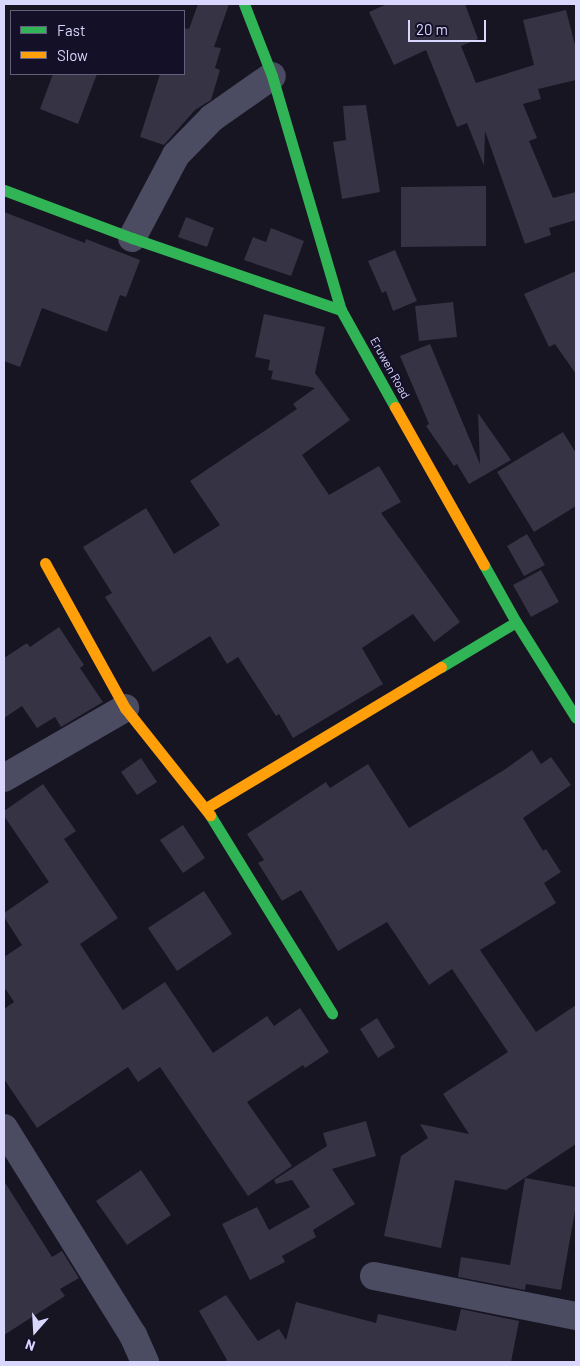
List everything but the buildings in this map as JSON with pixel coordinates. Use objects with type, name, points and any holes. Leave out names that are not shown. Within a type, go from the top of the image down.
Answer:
[{"type":"street","name":"Eruwen Road","points":[[244,4],[272,76],[341,310],[516,622],[576,718]]},
{"type":"street","points":[[132,238],[176,155],[212,118],[272,76]]},
{"type":"street","points":[[4,190],[132,238],[341,310]]},
{"type":"street","points":[[45,563],[125,708],[206,808],[332,1013]]},
{"type":"street","points":[[206,808],[516,622]]},
{"type":"street","points":[[4,778],[125,708]]},
{"type":"street","points":[[4,1128],[133,1335],[145,1362]]},
{"type":"street","points":[[374,1276],[576,1316]]},
{"type":"traffic: fast","points":[[244,4],[272,76],[341,310],[395,407]]},
{"type":"traffic: fast","points":[[4,190],[132,238],[341,310]]},
{"type":"traffic: fast","points":[[484,565],[516,622],[576,718]]},
{"type":"traffic: fast","points":[[441,667],[516,622]]},
{"type":"traffic: fast","points":[[210,815],[332,1013]]},
{"type":"traffic: slow","points":[[395,407],[484,565]]},
{"type":"traffic: slow","points":[[45,563],[125,708],[210,815]]},
{"type":"traffic: slow","points":[[206,808],[441,667]]}]
